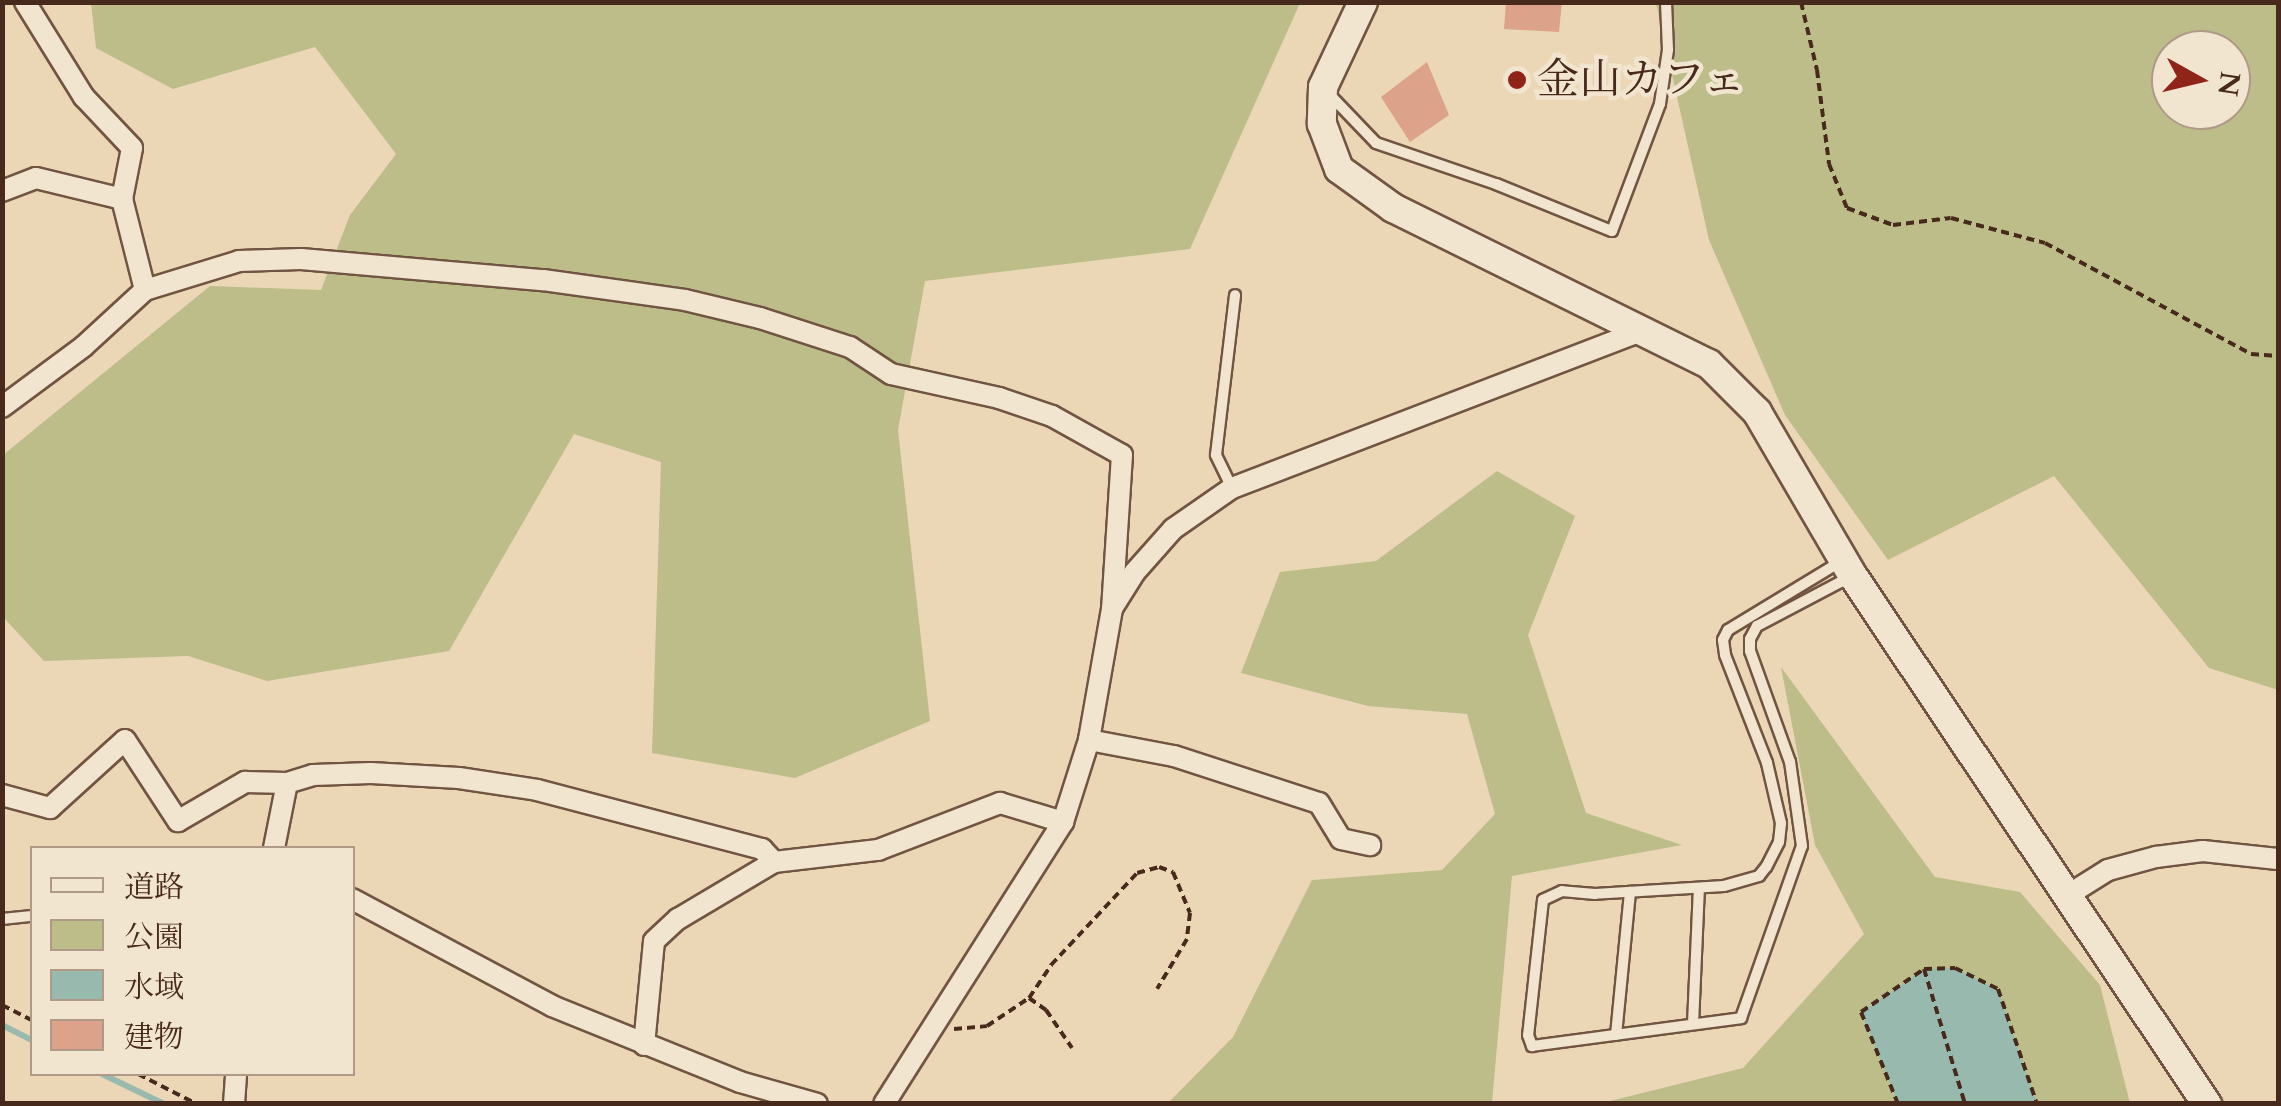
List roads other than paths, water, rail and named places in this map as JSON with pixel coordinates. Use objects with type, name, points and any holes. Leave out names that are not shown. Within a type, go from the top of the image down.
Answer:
[{"type":"street","points":[[25,2],[84,97],[132,148],[122,199],[145,290]]},
{"type":"street","points":[[1363,2],[1322,87],[1322,124],[1339,169],[1393,208],[1709,364],[1757,412],[1848,568],[2207,1104]]},
{"type":"street","points":[[2,191],[36,178],[122,199]]},
{"type":"street","points":[[2,407],[84,346],[145,290],[239,261],[301,259],[544,280],[685,300],[850,347],[892,374],[999,398],[1052,416],[1122,456],[1112,609],[1089,740],[1063,822],[884,1104]]},
{"type":"street","points":[[1112,609],[1134,573],[1173,528],[1232,488],[1644,330]]},
{"type":"street","points":[[2,795],[50,808],[125,740],[178,821],[245,782],[288,783],[313,775],[371,772],[459,778],[640,815],[762,849],[774,862]]},
{"type":"street","points":[[1089,740],[1174,756],[1319,803],[1341,839],[1370,845]]},
{"type":"street","points":[[274,846],[288,783]]},
{"type":"street","points":[[644,1046],[654,941],[678,919],[774,862],[878,850],[1000,804],[1063,822]]},
{"type":"street","points":[[2068,895],[2108,870],[2156,857],[2203,851],[2278,860]]},
{"type":"street","points":[[355,901],[552,1006],[740,1082],[817,1104]]},
{"type":"street","points":[[234,1104],[236,1076]]},
{"type":"lane","points":[[1322,87],[1376,144],[1496,184],[1612,231],[1660,104],[1668,50],[1666,2]]},
{"type":"lane","points":[[1232,488],[1216,455],[1235,295]]},
{"type":"lane","points":[[1848,568],[1758,626],[1750,639],[1750,651],[1790,762],[1802,846],[1741,1018],[1532,1046],[1528,1035],[1543,900],[1562,891],[1699,888],[1734,884],[1758,876],[1779,842],[1782,823],[1767,763],[1724,655],[1728,630],[1848,568]]},
{"type":"lane","points":[[1693,1024],[1699,888]]},
{"type":"lane","points":[[1616,1035],[1630,892]]},
{"type":"lane","points":[[2,919],[30,916]]},
{"type":"water","points":[[1955,968],[1998,989],[2037,1103],[1898,1103],[1861,1012],[1924,969]]},
{"type":"waterway","points":[[2,1025],[30,1039]]},
{"type":"waterway","points":[[106,1076],[164,1104]]},
{"type":"place","name":"金山カフェ","points":[[1517,80]]}]
